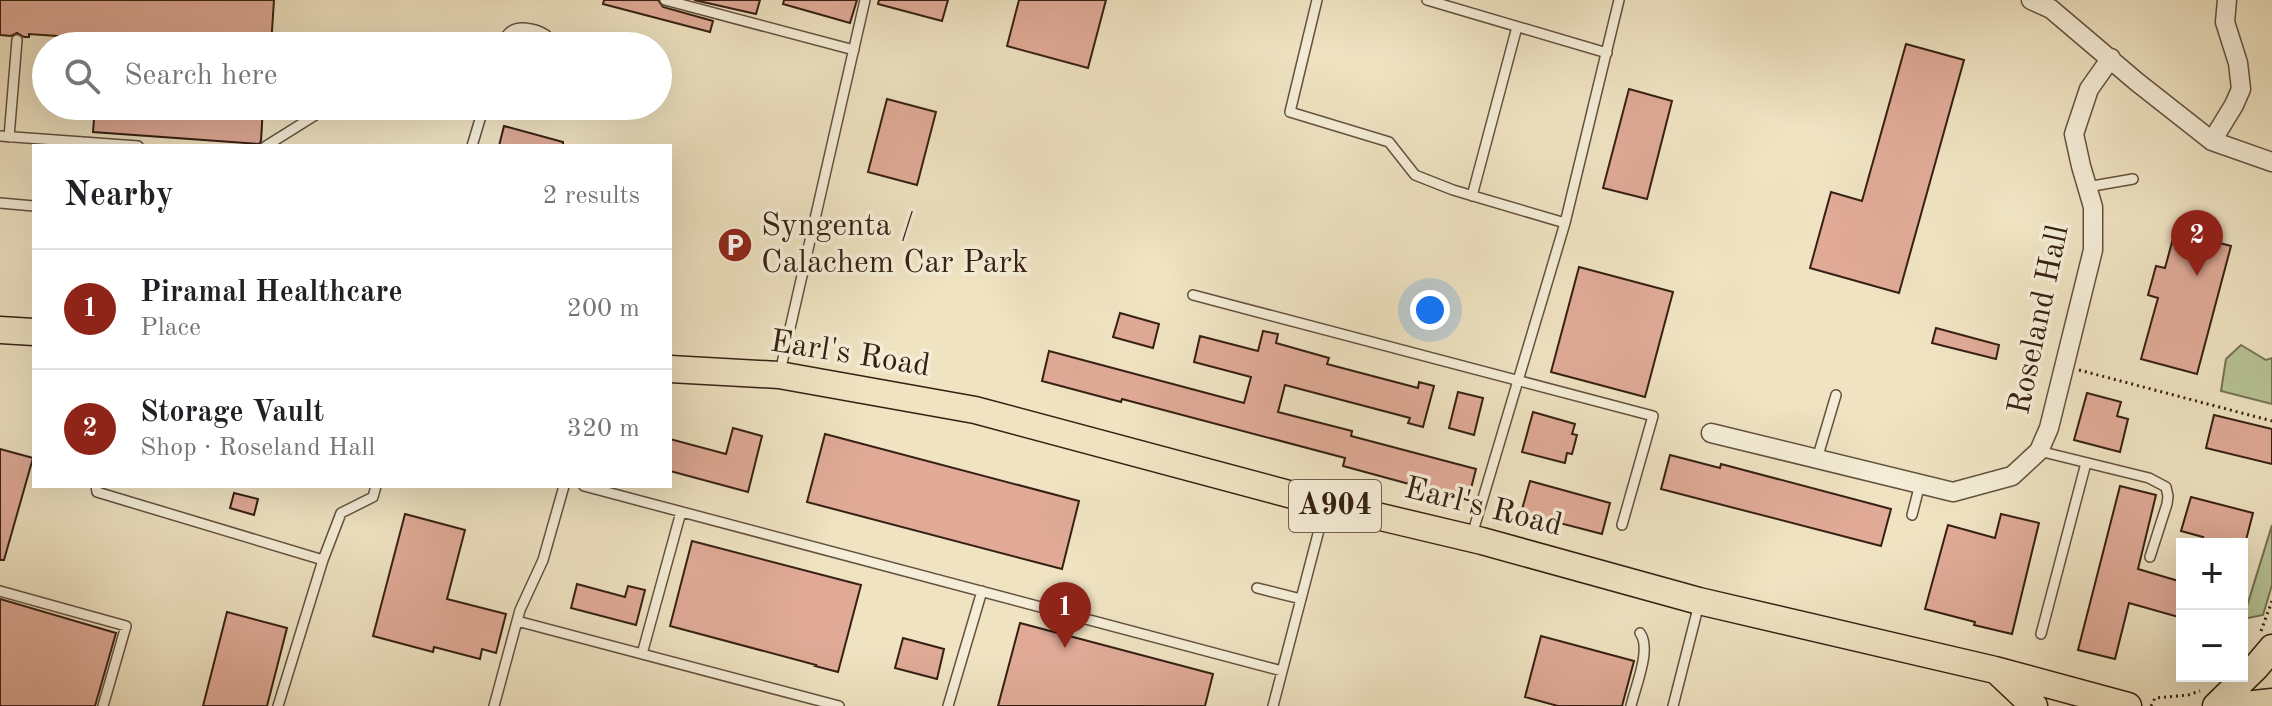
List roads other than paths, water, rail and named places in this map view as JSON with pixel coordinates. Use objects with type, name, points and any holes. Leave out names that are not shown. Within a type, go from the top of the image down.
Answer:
[{"type":"main road","points":[[0,330],[32,332]]},
{"type":"main road","name":"Earl's Road","points":[[672,369],[779,375],[975,410],[1699,601],[1995,670],[2128,706]]},
{"type":"main road","points":[[2210,697],[2256,667],[2272,648]]},
{"type":"main road","name":"Earl's Road","points":[[1995,670],[2034,706]]},
{"type":"main road","points":[[2236,706],[2272,702]]},
{"type":"street","points":[[2031,0],[2053,5],[2137,82],[2212,141],[2272,162]]},
{"type":"street","points":[[2212,141],[2241,89],[2238,63],[2225,22],[2227,0]]},
{"type":"street","name":"Roseland Hall","points":[[1711,433],[1953,492],[2012,476],[2039,451],[2049,428],[2093,250],[2093,207],[2074,134],[2089,89],[2111,58]]},
{"type":"lane","points":[[665,0],[854,50]]},
{"type":"lane","points":[[779,375],[865,0]]},
{"type":"lane","points":[[1317,0],[1290,112],[1389,142],[1415,175],[1472,196],[1565,223]]},
{"type":"lane","points":[[1427,0],[1607,53]]},
{"type":"lane","points":[[1471,539],[1565,223],[1619,0]]},
{"type":"lane","points":[[1472,196],[1517,27]]},
{"type":"lane","points":[[510,32],[521,28],[540,32]]},
{"type":"lane","points":[[17,40],[4,136],[111,144]]},
{"type":"lane","points":[[269,144],[308,120]]},
{"type":"lane","points":[[473,144],[480,120]]},
{"type":"lane","points":[[2087,187],[2133,179]]},
{"type":"lane","points":[[0,203],[32,206]]},
{"type":"lane","points":[[1193,295],[1653,416],[1622,525]]},
{"type":"lane","points":[[1817,459],[1836,395]]},
{"type":"lane","points":[[2039,451],[2149,478],[2166,487],[2167,504],[2150,557]]},
{"type":"lane","points":[[2041,634],[2086,463]]},
{"type":"lane","points":[[1912,515],[1920,484]]},
{"type":"lane","points":[[96,488],[97,492],[323,560]]},
{"type":"lane","points":[[278,706],[323,560],[341,513],[373,497],[375,488]]},
{"type":"lane","points":[[494,706],[517,621],[543,560],[563,488]]},
{"type":"lane","points":[[591,488],[1282,671]]},
{"type":"lane","points":[[1273,706],[1326,504]]},
{"type":"lane","points":[[642,654],[681,512]]},
{"type":"lane","points":[[1257,588],[1301,599]]},
{"type":"lane","points":[[0,591],[126,626],[103,706]]},
{"type":"lane","points":[[948,706],[982,591]]},
{"type":"lane","points":[[1673,706],[1699,601]]},
{"type":"lane","points":[[517,621],[839,706]]},
{"type":"lane","points":[[1631,706],[1645,649],[1640,633]]},
{"type":"place","name":"Syngenta / Calachem Car Park","points":[[735,245]]},
{"type":"place","name":"Storage Vault","points":[[2197,276]]},
{"type":"place","name":"Piramal Healthcare","points":[[1065,648]]}]
